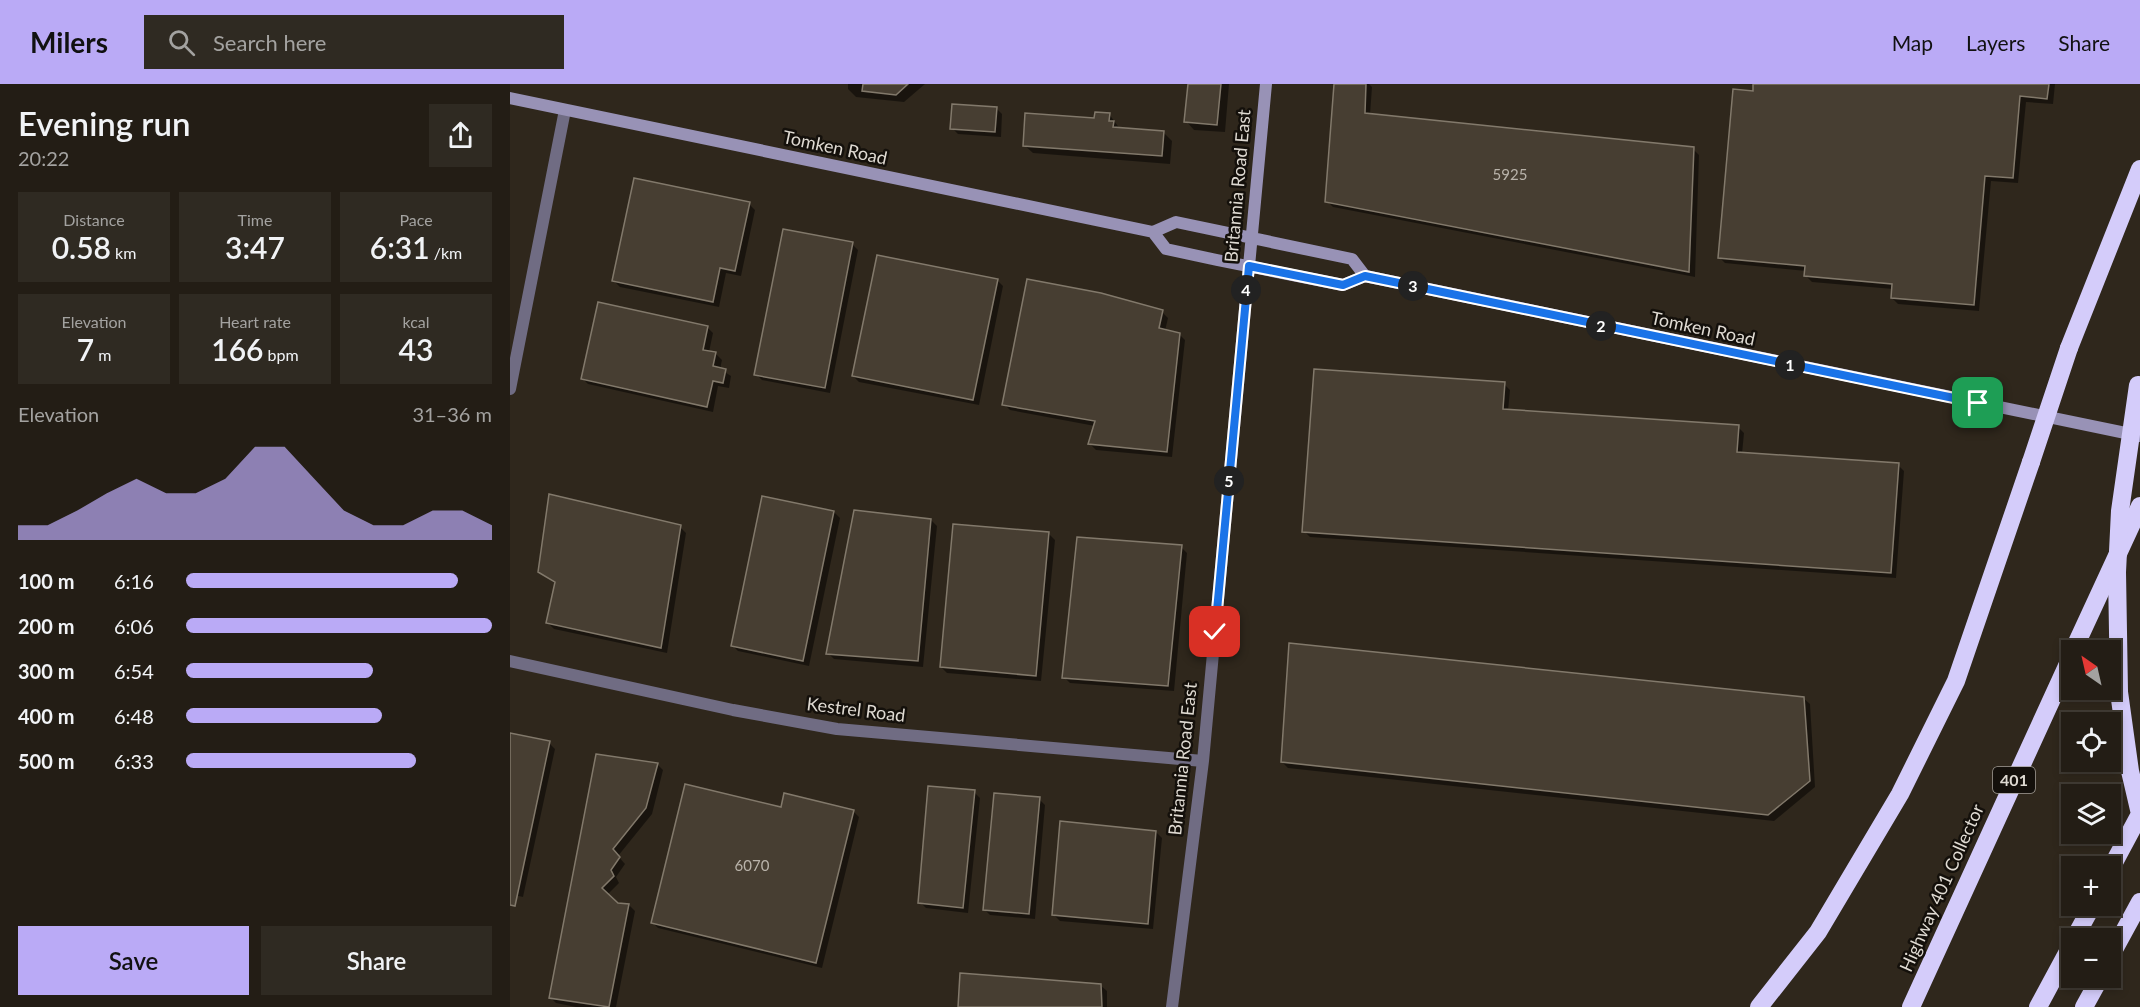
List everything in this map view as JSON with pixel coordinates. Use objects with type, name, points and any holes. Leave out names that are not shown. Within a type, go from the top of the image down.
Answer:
[{"type":"highway","points":[[1758,1007],[1818,932],[1900,794],[1956,681],[2069,348],[2140,169]]},
{"type":"highway","points":[[2118,856],[2140,814],[2125,739],[2119,692],[2117,572],[2120,511],[2139,379]]},
{"type":"highway","name":"Highway 401 Collector","points":[[2078,640],[2140,506]]},
{"type":"highway","name":"Highway 401 Collector","points":[[1911,1007],[2061,677]]},
{"type":"highway","points":[[2121,937],[2140,902]]},
{"type":"highway","points":[[2038,1007],[2061,964]]},
{"type":"highway","points":[[2084,1007],[2094,988]]},
{"type":"main road","name":"Britannia Road East","points":[[1249,266],[1266,84]]},
{"type":"main road","name":"Tomken Road","points":[[510,98],[1153,232],[1176,222],[1352,259],[1365,276]]},
{"type":"main road","name":"Tomken Road","points":[[1153,232],[1166,249],[1343,285],[1365,276],[2140,436]]},
{"type":"street","points":[[510,389],[565,110]]},
{"type":"street","name":"Britannia Road East","points":[[1172,1007],[1203,760],[1249,266]]},
{"type":"street","name":"Kestrel Road","points":[[510,661],[733,710],[837,729],[1203,760]]},
{"type":"building","points":[[863,84],[908,84],[896,95],[862,91]]},
{"type":"building","points":[[1188,84],[1221,84],[1217,125],[1184,122]]},
{"type":"building","points":[[1334,84],[1366,84],[1365,113],[1694,147],[1689,272],[1325,202]]},
{"type":"building","points":[[1753,84],[2049,84],[2047,99],[2020,96],[2013,178],[1985,176],[1974,305],[1891,298],[1892,284],[1804,276],[1805,266],[1718,258],[1733,89],[1753,91]]},
{"type":"building","points":[[952,104],[997,107],[995,132],[950,129]]},
{"type":"building","points":[[1095,112],[1110,113],[1109,121],[1114,121],[1113,127],[1164,131],[1162,156],[1023,146],[1025,113],[1094,118]]},
{"type":"building","points":[[634,178],[750,202],[735,271],[720,268],[713,302],[612,281]]},
{"type":"building","points":[[783,229],[853,242],[825,388],[754,375]]},
{"type":"building","points":[[877,255],[998,279],[973,400],[852,376]]},
{"type":"building","points":[[1027,279],[1101,293],[1163,310],[1159,328],[1180,333],[1167,452],[1088,444],[1095,421],[1002,405]]},
{"type":"building","points":[[598,302],[708,326],[703,350],[716,352],[713,366],[726,369],[723,383],[713,381],[707,407],[581,379]]},
{"type":"building","points":[[1314,369],[1505,382],[1503,409],[1739,425],[1737,452],[1899,463],[1891,573],[1302,532]]},
{"type":"building","points":[[549,494],[681,525],[661,648],[546,623],[555,582],[538,572]]},
{"type":"building","points":[[762,496],[834,511],[803,661],[731,646]]},
{"type":"building","points":[[854,510],[931,519],[918,661],[826,654]]},
{"type":"building","points":[[953,524],[1049,532],[1036,676],[940,667]]},
{"type":"building","points":[[1077,537],[1182,545],[1168,686],[1062,678]]},
{"type":"building","points":[[1289,643],[1804,697],[1810,781],[1768,815],[1281,762]]},
{"type":"building","points":[[510,733],[550,741],[515,906],[510,905]]},
{"type":"building","points":[[596,754],[658,763],[646,808],[613,849],[620,857],[611,870],[614,876],[602,888],[618,903],[629,904],[609,1007],[549,998]]},
{"type":"building","points":[[685,784],[781,807],[784,793],[854,810],[816,963],[651,923]]},
{"type":"building","points":[[928,786],[975,790],[963,908],[918,903]]},
{"type":"building","points":[[994,793],[1040,797],[1029,914],[983,910]]},
{"type":"building","points":[[1060,821],[1156,831],[1148,924],[1052,915]]},
{"type":"building","points":[[960,973],[1101,984],[1102,1007],[958,1007]]},
{"type":"route","points":[[1215,632],[1249,266],[1343,285],[1365,276],[1978,403]]}]
